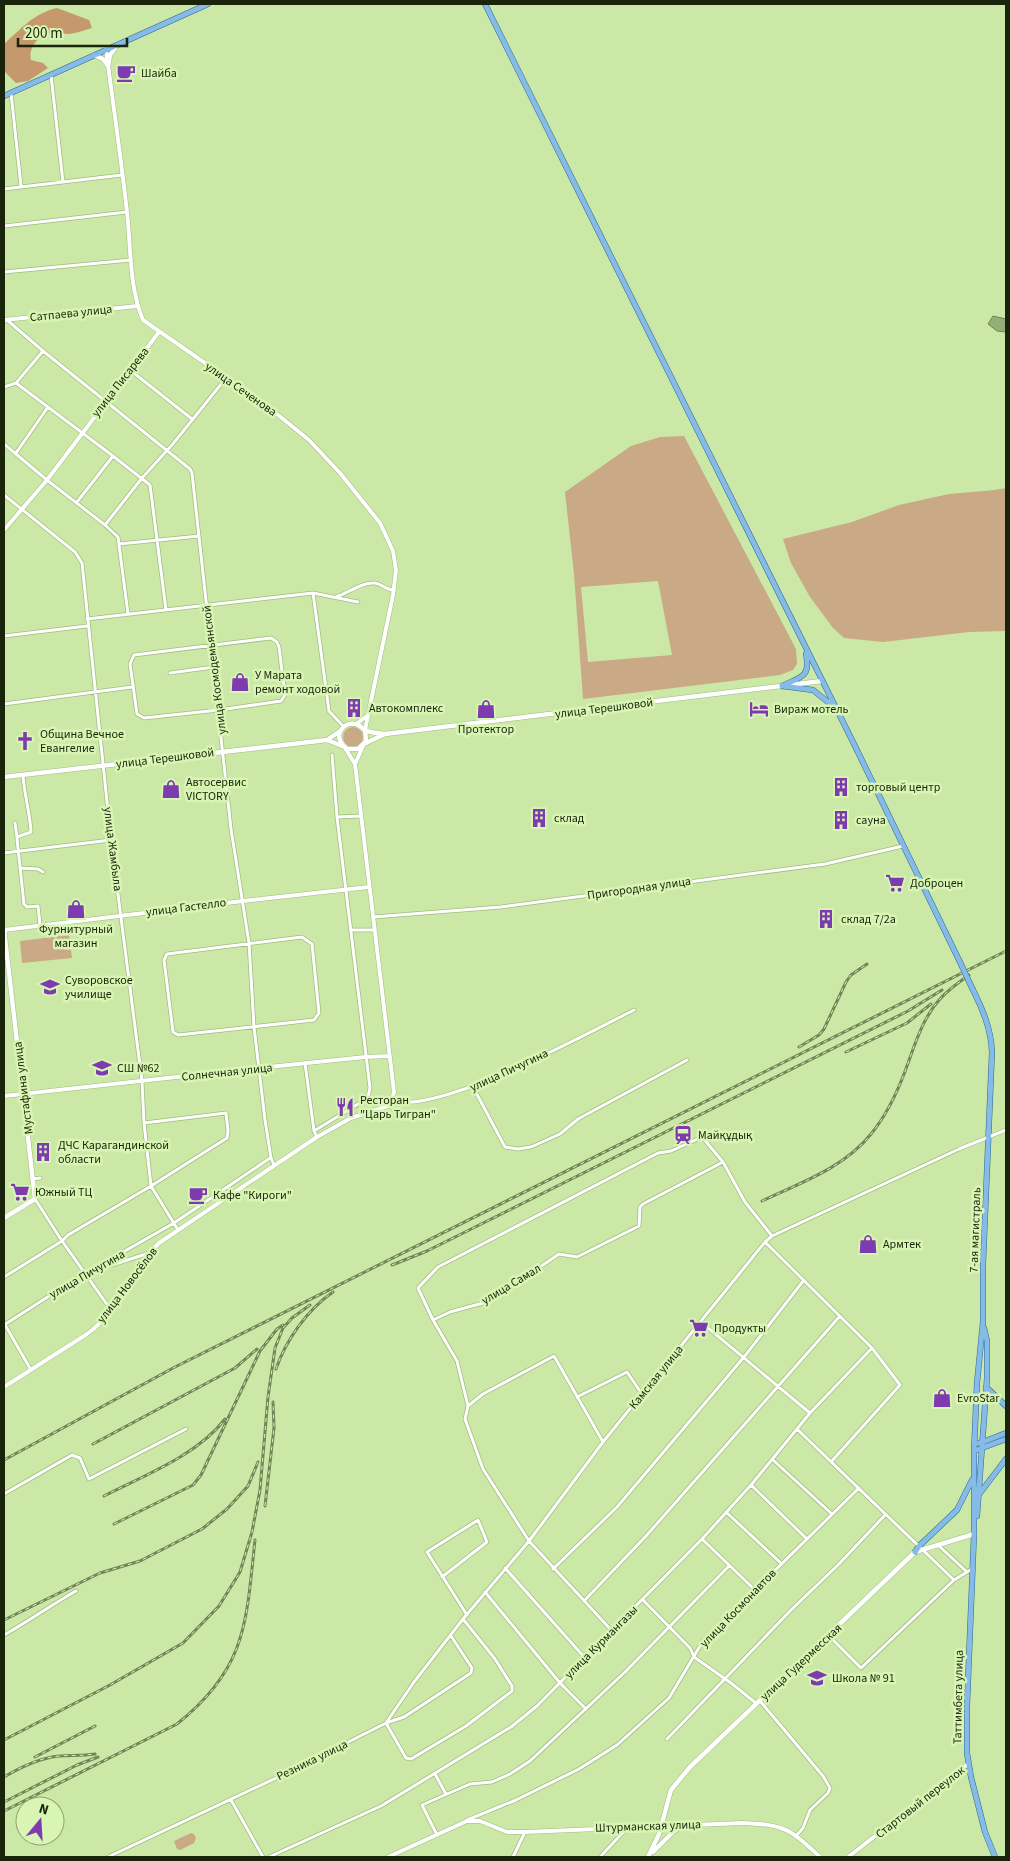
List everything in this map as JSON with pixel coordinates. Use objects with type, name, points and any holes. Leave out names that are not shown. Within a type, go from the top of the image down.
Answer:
[{"type":"main road","points":[[4,96],[208,4]]},
{"type":"main road","name":"7-ая магистраль","points":[[484,4],[836,709],[986,1018],[991,1035],[992,1052],[983,1264],[983,1322]]},
{"type":"main road","points":[[108,66],[110,56],[118,44]]},
{"type":"main road","points":[[94,55],[103,59],[108,66]]},
{"type":"main road","points":[[782,686],[802,678],[807,670],[808,663],[803,645]]},
{"type":"main road","name":"улица Терешковой","points":[[327,740],[347,724],[356,724],[364,730],[385,734],[822,681]]},
{"type":"main road","points":[[782,686],[814,690],[836,709]]},
{"type":"main road","points":[[342,729],[340,739],[343,747]]},
{"type":"main road","points":[[364,730],[366,737],[364,744]]},
{"type":"main road","name":"улица Терешковой","points":[[4,777],[327,740],[354,750],[385,734]]},
{"type":"main road","name":"Мустафина улица","points":[[4,929],[36,1199]]},
{"type":"main road","points":[[4,1218],[36,1199]]},
{"type":"main road","points":[[974,1534],[980,1493],[986,1387],[987,1341],[983,1322]]},
{"type":"main road","points":[[974,1534],[974,1444],[983,1322]]},
{"type":"main road","points":[[986,1387],[1006,1406]]},
{"type":"main road","points":[[974,1444],[1006,1433]]},
{"type":"main road","points":[[974,1451],[1006,1440]]},
{"type":"main road","points":[[980,1493],[1006,1459]]},
{"type":"main road","points":[[915,1552],[922,1548],[957,1510],[973,1477]]},
{"type":"main road","points":[[922,1548],[974,1534]]},
{"type":"main road","name":"Таттимбета улица","points":[[974,1534],[967,1716],[968,1764],[986,1832],[995,1857]]},
{"type":"main road","name":"улица Гудермесская","points":[[649,1856],[661,1826],[671,1790],[690,1767],[915,1552]]},
{"type":"main road","points":[[649,1856],[674,1831],[685,1825]]},
{"type":"street","name":"улица Сеченова","points":[[106,50],[127,212],[131,260],[138,306],[143,320],[267,406],[309,440],[340,473],[380,523],[392,551],[396,570],[394,590],[367,716]]},
{"type":"street","points":[[51,75],[63,182]]},
{"type":"street","points":[[11,92],[22,187]]},
{"type":"street","points":[[4,189],[122,176]]},
{"type":"street","points":[[4,226],[127,212]]},
{"type":"street","points":[[4,272],[131,260]]},
{"type":"street","name":"Сатпаева улица","points":[[5,320],[138,306]]},
{"type":"street","name":"улица Космодемьянской","points":[[5,320],[167,450],[190,469],[192,474],[231,828],[249,943],[254,1027],[271,1158],[274,1164]]},
{"type":"street","name":"улица Писарева","points":[[4,530],[46,480],[159,332]]},
{"type":"street","points":[[4,387],[16,383],[43,351]]},
{"type":"street","points":[[129,370],[192,419]]},
{"type":"street","points":[[105,525],[226,378]]},
{"type":"street","points":[[16,383],[150,486],[166,610]]},
{"type":"street","points":[[16,453],[48,407]]},
{"type":"street","points":[[4,444],[118,537],[128,614]]},
{"type":"street","points":[[77,502],[113,456]]},
{"type":"street","name":"улица Жамбыла","points":[[4,494],[79,557],[82,564],[87,626],[111,840],[142,1081],[150,1186],[178,1230]]},
{"type":"street","points":[[119,544],[199,536]]},
{"type":"street","points":[[333,597],[370,583],[377,583],[390,590],[394,590]]},
{"type":"street","points":[[87,619],[313,593],[358,602]]},
{"type":"street","points":[[313,593],[329,711],[342,729]]},
{"type":"street","points":[[4,636],[87,626]]},
{"type":"street","points":[[271,638],[277,642],[285,696],[283,700],[278,703],[141,718],[136,712],[132,687],[130,664],[134,655],[211,645],[271,638]]},
{"type":"street","points":[[170,673],[214,667]]},
{"type":"street","points":[[4,704],[132,687]]},
{"type":"street","points":[[356,724],[367,716]]},
{"type":"street","points":[[364,730],[367,716]]},
{"type":"street","points":[[355,764],[364,744]]},
{"type":"street","points":[[274,1164],[348,1120],[388,1106],[394,1092],[355,764],[343,747]]},
{"type":"street","points":[[314,1131],[368,1096],[370,1088],[337,817],[332,755]]},
{"type":"street","points":[[18,837],[31,832],[27,800],[24,794],[23,775]]},
{"type":"street","points":[[337,817],[361,816]]},
{"type":"street","points":[[15,823],[25,906],[38,906],[40,925]]},
{"type":"street","points":[[4,853],[111,840]]},
{"type":"street","name":"Пригородная улица","points":[[373,917],[501,906],[816,866],[903,846]]},
{"type":"street","points":[[20,868],[38,869],[43,872]]},
{"type":"street","name":"улица Гастелло","points":[[4,929],[369,887]]},
{"type":"street","points":[[351,930],[374,930]]},
{"type":"street","points":[[302,937],[312,944],[319,1013],[314,1020],[254,1027],[178,1035],[173,1032],[164,960],[168,954],[302,937]]},
{"type":"street","name":"улица Пичугина","points":[[392,1100],[398,1103],[412,1102],[473,1087],[634,1010]]},
{"type":"street","name":"Солнечная улица","points":[[4,1096],[304,1063],[390,1056]]},
{"type":"street","points":[[473,1087],[506,1147],[531,1147],[560,1134],[578,1119],[687,1060]]},
{"type":"street","points":[[304,1063],[314,1131],[317,1137]]},
{"type":"street","points":[[4,1276],[227,1138],[228,1131],[226,1113],[144,1123]]},
{"type":"street","points":[[344,1113],[348,1120]]},
{"type":"street","name":"Камская улица","points":[[386,1723],[414,1682],[463,1619],[529,1541],[603,1442],[764,1242],[772,1236],[959,1149],[1006,1130]]},
{"type":"street","points":[[612,1631],[529,1541],[483,1469],[465,1419],[468,1406],[457,1361],[433,1320],[418,1288],[438,1267],[658,1153],[671,1151],[702,1137],[723,1162],[745,1202],[772,1236]]},
{"type":"street","name":"улица Пичугина","points":[[4,1324],[174,1223],[271,1158]]},
{"type":"street","name":"улица Самал","points":[[433,1320],[450,1312],[483,1303],[505,1291],[559,1254],[577,1257],[639,1226],[640,1207],[643,1204],[723,1162]]},
{"type":"street","name":"улица Новосёлов","points":[[4,1387],[94,1329],[111,1310],[149,1253],[159,1243],[274,1164]]},
{"type":"street","points":[[33,1179],[40,1178]]},
{"type":"street","name":"Мустафина улица","points":[[36,1199],[62,1241],[111,1310]]},
{"type":"street","points":[[764,1242],[872,1348],[900,1384],[831,1462]]},
{"type":"street","points":[[86,1274],[149,1253]]},
{"type":"street","points":[[554,1569],[616,1507],[744,1357],[804,1280]]},
{"type":"street","points":[[584,1601],[646,1536],[840,1316]]},
{"type":"street","points":[[701,1322],[810,1413]]},
{"type":"street","points":[[4,1324],[31,1370]]},
{"type":"street","name":"улица Курмангазы","points":[[269,1857],[381,1806],[511,1727],[537,1706],[702,1538],[773,1460],[810,1413],[872,1348]]},
{"type":"street","points":[[468,1406],[483,1394],[554,1356],[603,1442]]},
{"type":"street","points":[[577,1397],[627,1372],[642,1394]]},
{"type":"street","points":[[4,1494],[72,1455],[80,1458],[89,1479],[186,1429]]},
{"type":"street","points":[[797,1429],[954,1580]]},
{"type":"street","points":[[773,1460],[832,1514]]},
{"type":"street","points":[[751,1485],[807,1539]]},
{"type":"street","name":"улица Космонавтов","points":[[388,1857],[516,1800],[579,1769],[617,1745],[669,1698],[703,1641],[859,1488]]},
{"type":"street","points":[[726,1512],[782,1564]]},
{"type":"street","points":[[667,1738],[885,1515]]},
{"type":"street","points":[[442,1577],[487,1542],[478,1520],[427,1552],[442,1577],[467,1615]]},
{"type":"street","points":[[702,1538],[755,1590]]},
{"type":"street","points":[[938,1545],[967,1572]]},
{"type":"street","points":[[437,1835],[422,1806],[470,1784],[492,1782],[510,1774],[530,1761],[670,1627],[729,1566]]},
{"type":"street","points":[[505,1568],[585,1658]]},
{"type":"street","points":[[829,1636],[860,1668],[954,1580],[974,1568]]},
{"type":"street","points":[[4,1635],[76,1591]]},
{"type":"street","points":[[485,1592],[560,1683],[586,1708]]},
{"type":"street","points":[[643,1600],[690,1648],[694,1657],[759,1702],[823,1776],[830,1788],[810,1810],[803,1828],[796,1836]]},
{"type":"street","points":[[386,1723],[406,1758],[411,1760],[466,1726],[512,1691],[512,1686],[495,1659],[463,1619]]},
{"type":"street","name":"Резника улица","points":[[108,1857],[404,1716],[471,1673],[472,1668],[451,1636]]},
{"type":"street","name":"Стартовый переулок","points":[[848,1857],[968,1764]]},
{"type":"street","points":[[435,1774],[446,1794]]},
{"type":"street","points":[[231,1800],[263,1857]]},
{"type":"street","name":"Штурманская улица","points":[[467,1821],[480,1821],[507,1832],[742,1823],[771,1824],[785,1829],[796,1836],[820,1857]]},
{"type":"street","points":[[600,1857],[627,1828]]},
{"type":"street","points":[[513,1857],[524,1832]]},
{"type":"shaded area","points":[[57,8],[89,20],[92,28],[69,34],[57,33],[43,36],[31,50],[31,60],[43,63],[48,68],[28,81],[16,83],[4,71],[4,44],[35,18]]},
{"type":"shaded area","points":[[993,316],[1006,319],[1006,332],[997,331],[988,324]]},
{"type":"shaded area","points":[[684,436],[796,649],[797,664],[793,670],[780,675],[583,699],[574,574],[565,492],[631,446],[660,437]],"holes":[[[658,581],[672,655],[588,662],[581,587]]]},
{"type":"shaded area","points":[[1006,488],[1006,631],[969,632],[883,642],[844,638],[833,628],[810,597],[791,563],[783,539],[852,522],[899,505],[949,494]]},
{"type":"shaded area","points":[[353,727],[360,730],[363,737],[360,744],[353,747],[346,744],[343,737],[346,730]]},
{"type":"shaded area","points":[[69,935],[72,958],[22,963],[20,941]]},
{"type":"shaded area","points":[[191,1833],[196,1838],[194,1843],[180,1850],[177,1849],[174,1841]]},
{"type":"railway","points":[[4,1460],[175,1367],[1006,951]]},
{"type":"railway","points":[[799,1047],[819,1035],[824,1029],[846,982],[851,975],[867,964]]},
{"type":"railway","points":[[762,1201],[821,1174],[848,1156],[871,1134],[890,1106],[919,1035],[933,1007],[954,986],[969,975]]},
{"type":"railway","points":[[392,1265],[427,1251],[908,1011],[942,990]]},
{"type":"railway","points":[[846,1052],[907,1023],[931,1004]]},
{"type":"railway","points":[[276,1369],[285,1347],[298,1326],[323,1299],[333,1292]]},
{"type":"railway","points":[[4,1740],[110,1685],[183,1643],[219,1606],[240,1572],[252,1532],[260,1490],[268,1397],[275,1348],[283,1328],[292,1318],[310,1305]]},
{"type":"railway","points":[[114,1524],[193,1485],[201,1475],[260,1351],[277,1329],[283,1325]]},
{"type":"railway","points":[[93,1444],[235,1368],[257,1349]]},
{"type":"railway","points":[[265,1506],[274,1428],[273,1402]]},
{"type":"railway","points":[[104,1496],[169,1464],[185,1454],[214,1432],[225,1419]]},
{"type":"railway","points":[[4,1620],[100,1573],[140,1561],[202,1529],[227,1509],[248,1486],[258,1462]]},
{"type":"railway","points":[[4,1811],[177,1724],[200,1703],[217,1683],[230,1663],[239,1642],[249,1596],[255,1540]]},
{"type":"railway","points":[[35,1757],[95,1726]]},
{"type":"railway","points":[[4,1777],[24,1766],[44,1759],[59,1756],[95,1754]]},
{"type":"railway","points":[[4,1802],[77,1765],[98,1757]]},
{"type":"place","name":"Шайба","points":[[126,73]]},
{"type":"place","name":"У Марата ремонт ходовой","points":[[240,682]]},
{"type":"place","name":"Автокомплекс","points":[[354,708]]},
{"type":"place","name":"Протектор","points":[[486,709]]},
{"type":"place","name":"Вираж мотель","points":[[759,709]]},
{"type":"place","name":"Община Вечное Евангелие","points":[[25,741]]},
{"type":"place","name":"торговый центр","points":[[841,787]]},
{"type":"place","name":"Автосервис VICTORY","points":[[171,789]]},
{"type":"place","name":"склад","points":[[539,818]]},
{"type":"place","name":"сауна","points":[[841,820]]},
{"type":"place","name":"Доброцен","points":[[895,883]]},
{"type":"place","name":"Фурнитурный магазин","points":[[76,909]]},
{"type":"place","name":"склад 7/2а","points":[[826,919]]},
{"type":"place","name":"Суворовское училище","points":[[50,987]]},
{"type":"place","name":"СШ №62","points":[[102,1068]]},
{"type":"place","name":"Ресторан \"Царь Тигран\"","points":[[345,1107]]},
{"type":"place","name":"Майқұдық","points":[[683,1135]]},
{"type":"place","name":"ДЧС Карагандинской области","points":[[43,1152]]},
{"type":"place","name":"Южный ТЦ","points":[[20,1192]]},
{"type":"place","name":"Кафе \"Кироги\"","points":[[198,1195]]},
{"type":"place","name":"Армтек","points":[[868,1244]]},
{"type":"place","name":"Продукты","points":[[699,1328]]},
{"type":"place","name":"EvroStar","points":[[942,1398]]},
{"type":"place","name":"Школа № 91","points":[[817,1678]]}]
